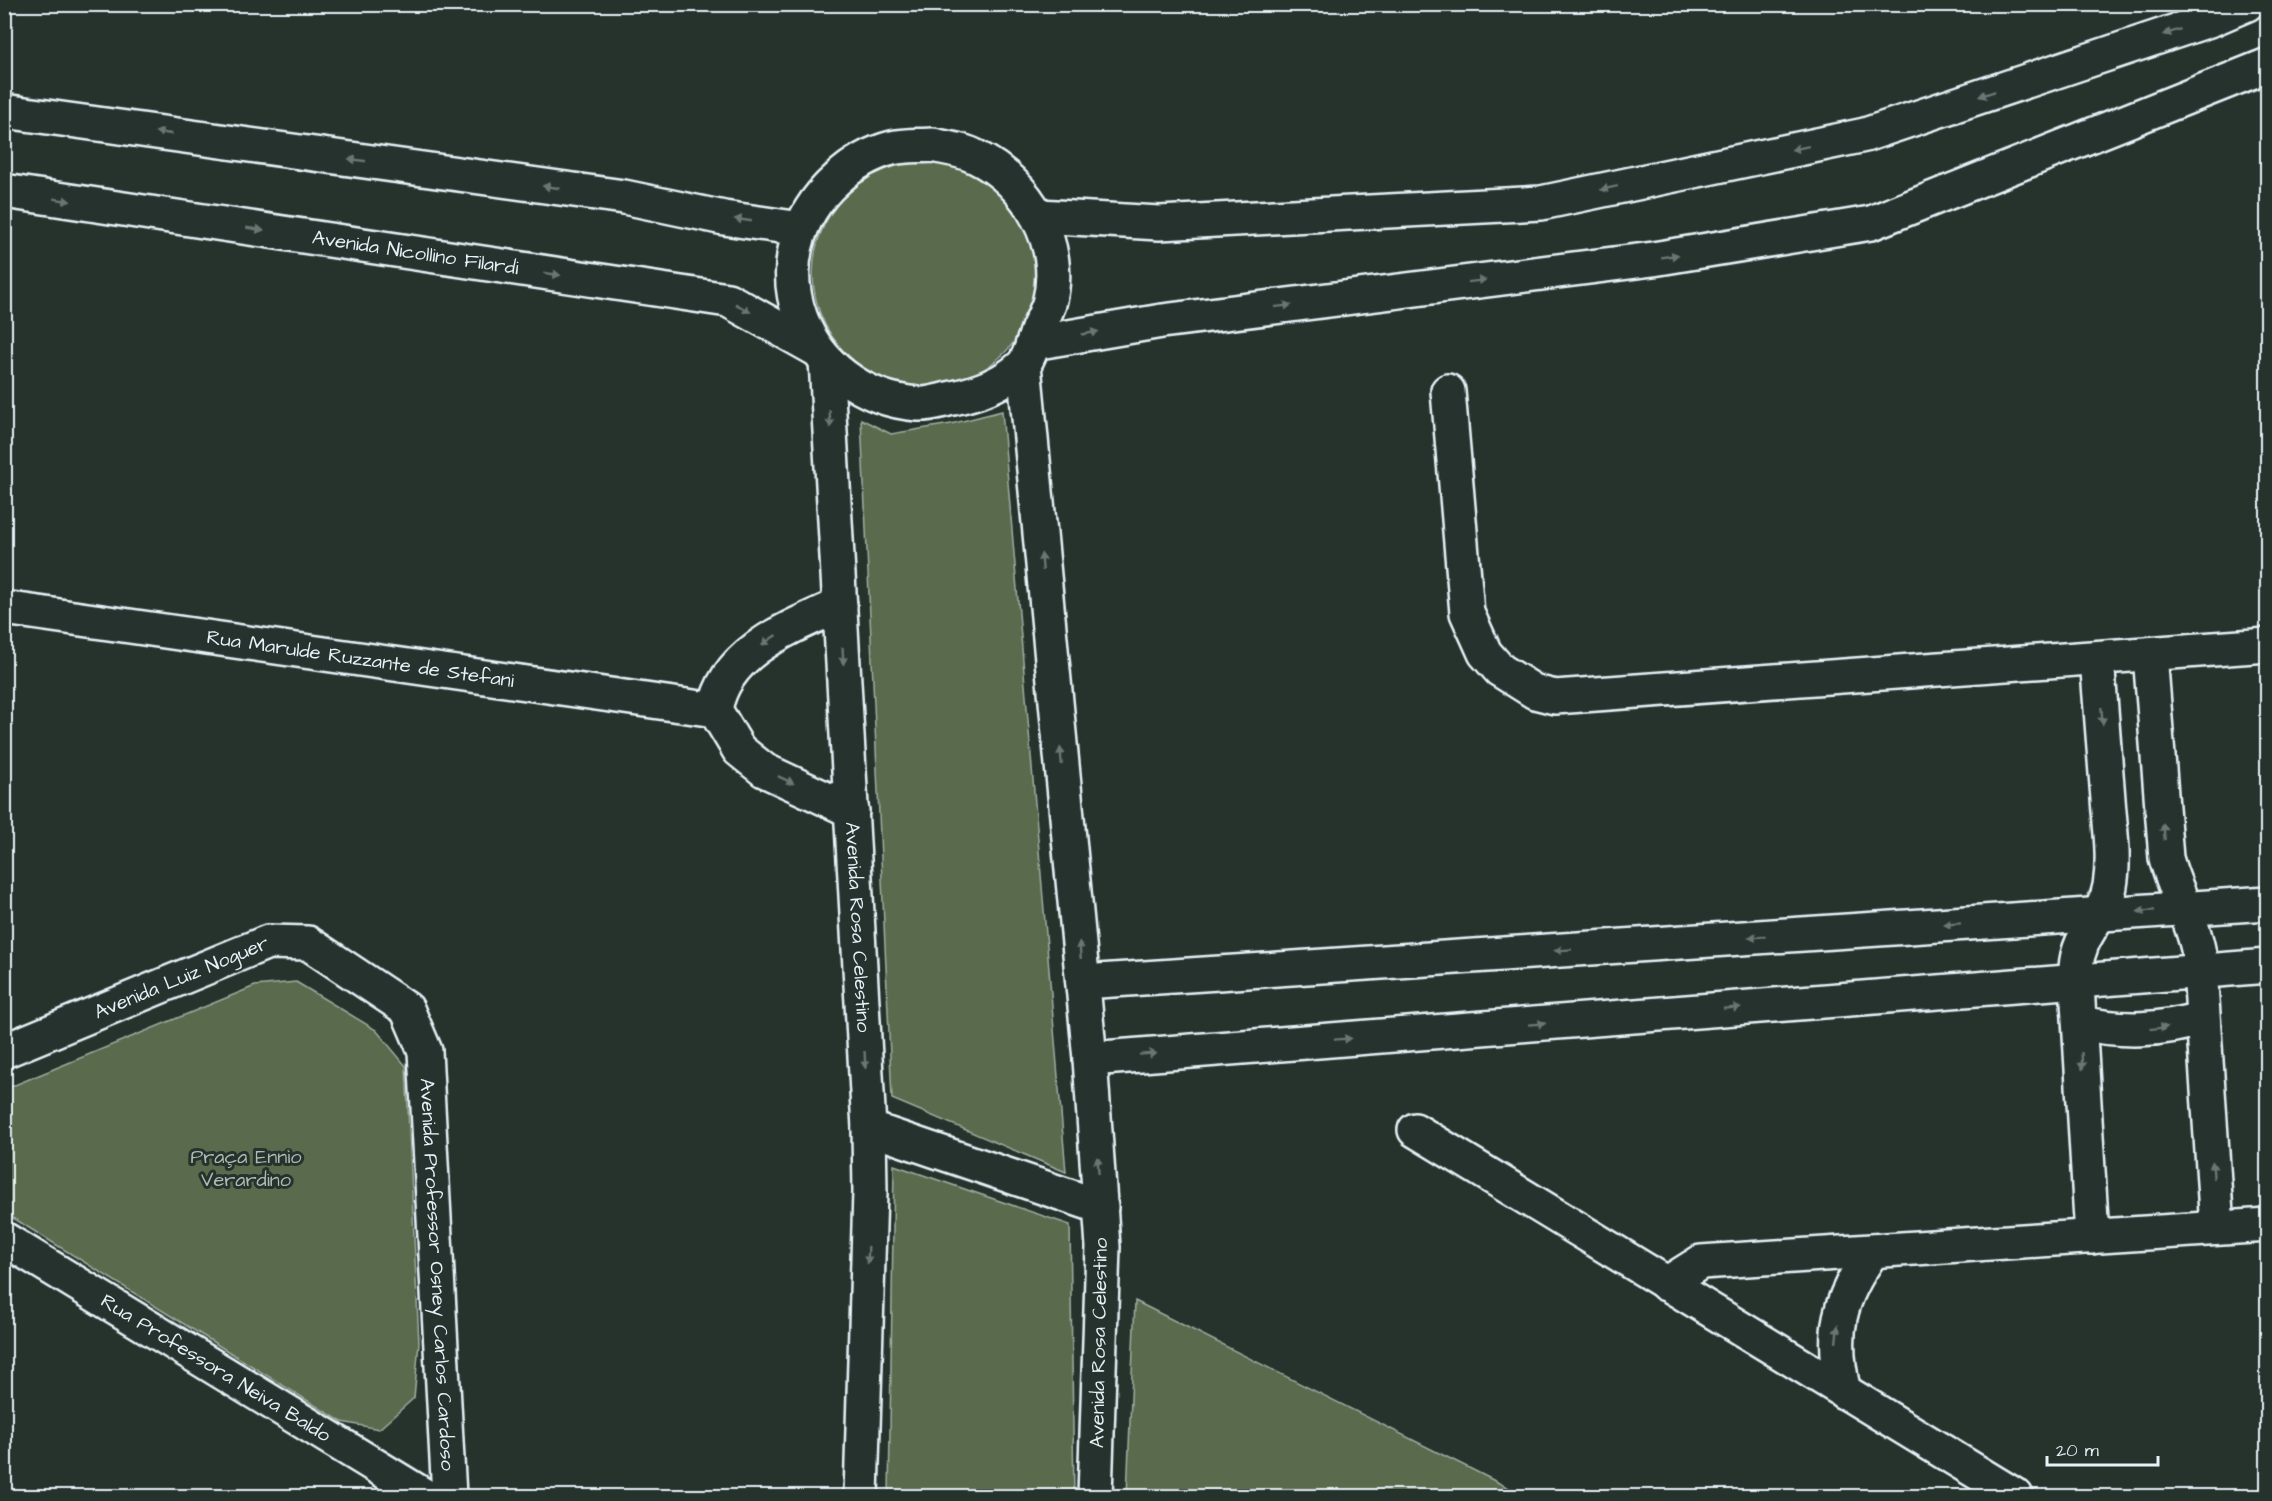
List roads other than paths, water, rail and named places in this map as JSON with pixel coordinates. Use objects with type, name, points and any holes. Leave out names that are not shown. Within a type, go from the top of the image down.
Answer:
[{"type":"street","points":[[1039,216],[1159,223],[1541,203],[1865,135],[2209,12],[2247,4]]},
{"type":"street","points":[[1028,354],[1049,302],[1052,258],[1039,216],[1012,181],[975,156],[933,145],[891,148],[852,165],[822,192],[801,229],[792,269],[797,310],[820,354],[842,378],[879,398],[920,404],[980,393],[1028,354],[1162,321],[1653,259],[1871,223],[2268,65]]},
{"type":"street","points":[[4,111],[624,197],[724,218],[801,229]]},
{"type":"street","name":"Avenida Nicollino Filardi","points":[[4,191],[728,300],[820,354]]},
{"type":"street","name":"Avenida Rosa Celestino","points":[[820,354],[840,605],[869,1128],[870,1192],[861,1497]]},
{"type":"street","name":"Avenida Rosa Celestino","points":[[1028,354],[1101,1207],[1103,1248],[1095,1497]]},
{"type":"street","points":[[1448,391],[1467,613],[1485,653],[1500,670],[1535,692],[1555,697],[2268,645]]},
{"type":"street","points":[[840,605],[779,633],[737,665],[718,694],[715,710],[739,750],[764,770],[852,811]]},
{"type":"street","name":"Rua Marulde Ruzzante de Stefani","points":[[4,608],[715,710]]},
{"type":"street","points":[[2150,654],[2166,858],[2183,908],[2196,936],[2217,1228]]},
{"type":"street","points":[[2092,1237],[2077,956],[2080,943],[2088,927],[2101,914],[2110,887],[2113,865],[2097,658]]},
{"type":"street","points":[[1083,982],[2268,903]]},
{"type":"street","name":"Avenida Luiz Noguer","points":[[4,1051],[268,942],[308,944],[407,1009],[425,1051]]},
{"type":"street","points":[[1090,1059],[2268,966]]},
{"type":"street","points":[[2080,1023],[2106,1028],[2156,1029],[2203,1018]]},
{"type":"street","name":"Avenida Professor Osney Carlos Cardoso","points":[[425,1051],[449,1497]]},
{"type":"street","points":[[869,1128],[1101,1207]]},
{"type":"street","points":[[1415,1130],[2016,1497]]},
{"type":"street","points":[[1666,1284],[1701,1262],[2268,1225]]},
{"type":"street","name":"Rua Professora Neiva Baldo","points":[[4,1239],[425,1497]]},
{"type":"street","points":[[1844,1392],[1836,1342],[1839,1317],[1846,1293],[1873,1251]]},
{"type":"park label","name":"Praça Ennio Verardino","points":[[246,1168]]}]
